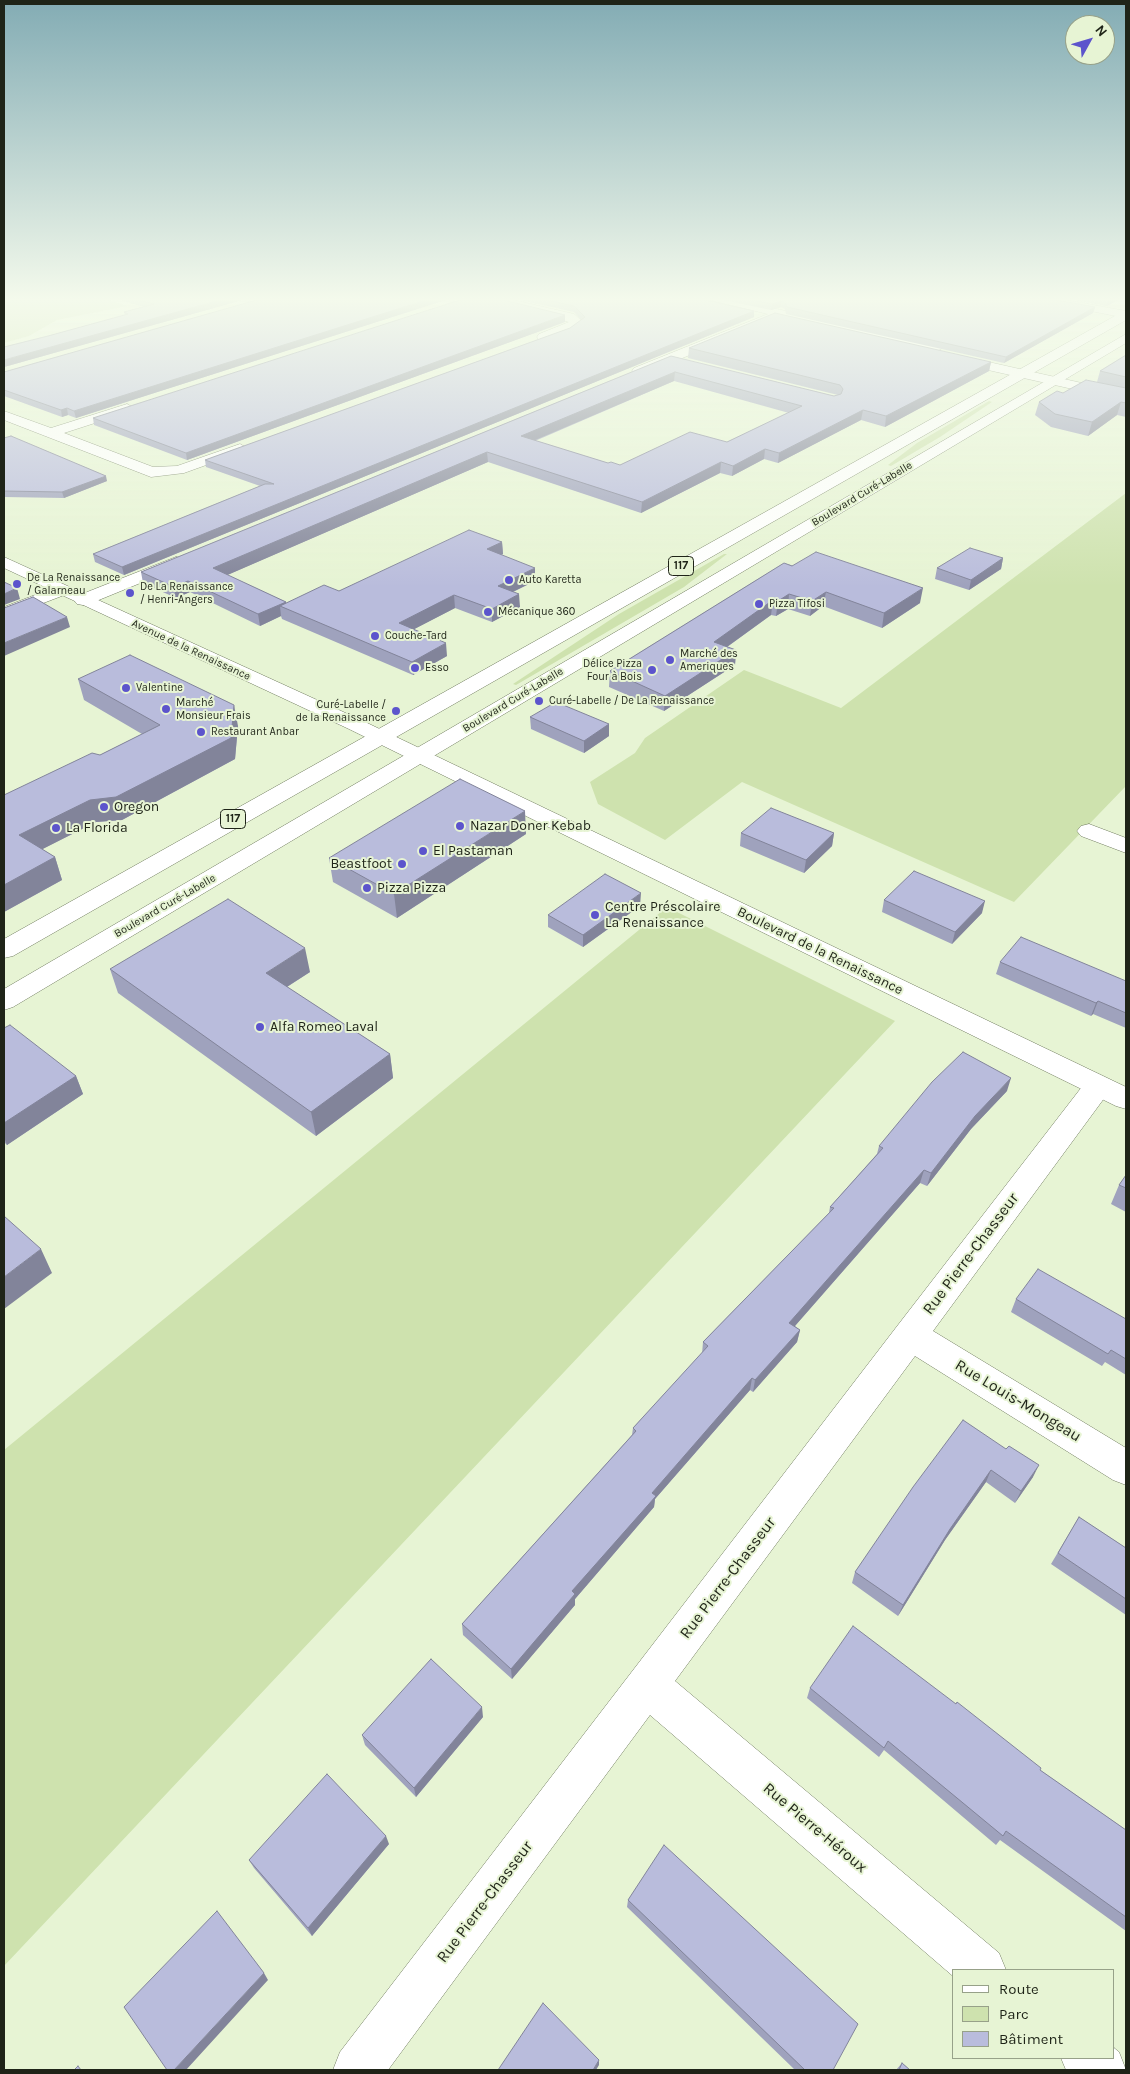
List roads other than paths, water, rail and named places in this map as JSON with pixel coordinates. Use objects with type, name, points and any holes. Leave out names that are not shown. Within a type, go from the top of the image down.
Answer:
[{"type":"street","name":"Boulevard Curé-Labelle","points":[[4,950],[985,394]]},
{"type":"street","name":"Boulevard Curé-Labelle","points":[[4,1001],[1031,394]]},
{"type":"street","points":[[45,431],[140,400]]},
{"type":"street","points":[[4,415],[130,465],[157,472],[185,468],[257,442]]},
{"type":"street","points":[[83,600],[194,554]]},
{"type":"street","name":"Avenue de la Renaissance","points":[[4,562],[379,737]]},
{"type":"street","points":[[4,613],[61,590]]},
{"type":"street","name":"Boulevard de la Renaissance","points":[[379,737],[1112,1093]]},
{"type":"street","points":[[1089,831],[1126,846]]},
{"type":"street","name":"Rue Pierre-Chasseur","points":[[358,2070],[910,1336],[1112,1093]]},
{"type":"street","name":"Rue Louis-Mongeau","points":[[910,1336],[1126,1468]]},
{"type":"street","name":"Rue Pierre-Héroux","points":[[648,1685],[981,1969]]},
{"type":"street","points":[[1087,2059],[1101,2070]]},
{"type":"place","name":"Auto Karetta","points":[[509,580]]},
{"type":"place","name":"De La Renaissance / Galarneau","points":[[17,584]]},
{"type":"place","name":"De La Renaissance / Henri-Angers","points":[[130,593]]},
{"type":"place","name":"Pizza Tifosi","points":[[759,604]]},
{"type":"place","name":"Mécanique 360","points":[[488,612]]},
{"type":"place","name":"Couche-Tard","points":[[375,636]]},
{"type":"place","name":"Marché des Ameriques","points":[[670,660]]},
{"type":"place","name":"Esso","points":[[415,668]]},
{"type":"place","name":"Délice Pizza Four à Bois","points":[[652,670]]},
{"type":"place","name":"Valentine","points":[[126,688]]},
{"type":"place","name":"Curé-Labelle / De La Renaissance","points":[[539,701]]},
{"type":"place","name":"Marché Monsieur Frais","points":[[166,709]]},
{"type":"place","name":"Curé-Labelle / de la Renaissance","points":[[396,711]]},
{"type":"place","name":"Restaurant Anbar","points":[[201,732]]},
{"type":"place","name":"Oregon","points":[[104,807]]},
{"type":"place","name":"Nazar Doner Kebab","points":[[460,826]]},
{"type":"place","name":"La Florida","points":[[56,828]]},
{"type":"place","name":"El Pastaman","points":[[423,851]]},
{"type":"place","name":"Beastfoot","points":[[402,864]]},
{"type":"place","name":"Pizza Pizza","points":[[367,888]]},
{"type":"place","name":"Centre Préscolaire La Renaissance","points":[[595,915]]},
{"type":"place","name":"Alfa Romeo Laval","points":[[260,1027]]}]
